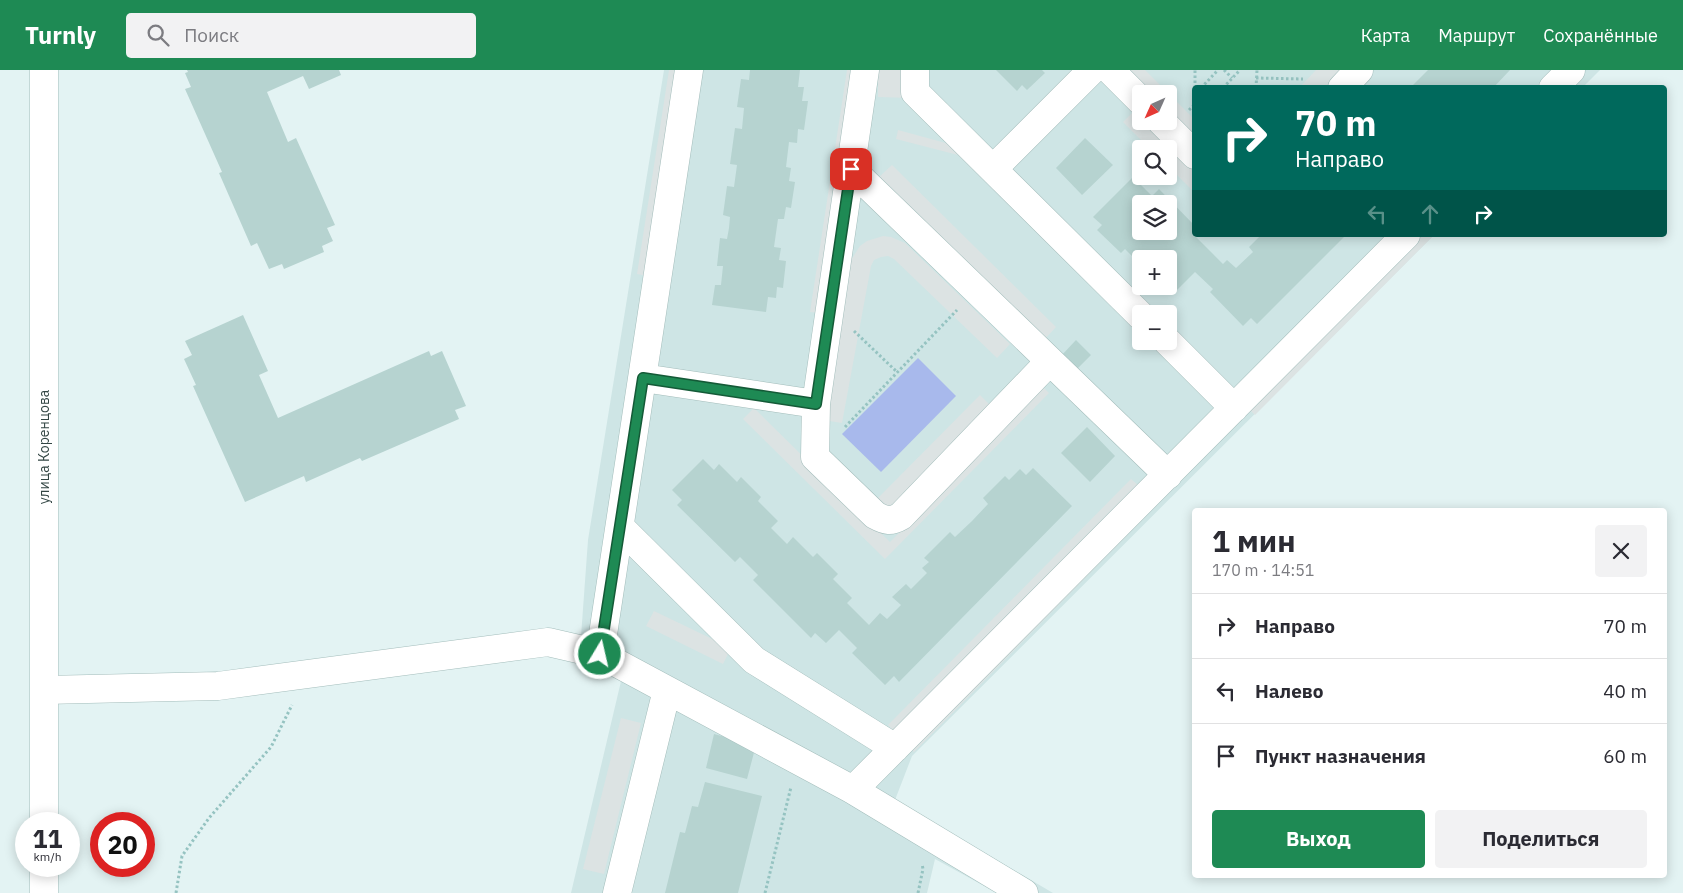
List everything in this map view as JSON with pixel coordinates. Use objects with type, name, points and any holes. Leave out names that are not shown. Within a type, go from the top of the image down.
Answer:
[{"type":"street","name":"улица Коренцова","points":[[44,70],[44,812]]},
{"type":"street","points":[[600,654],[689,70]]},
{"type":"street","points":[[865,70],[816,404],[816,457],[875,515],[886,521],[894,520],[901,516],[1050,361]]},
{"type":"street","points":[[915,70],[915,92],[1132,307]]},
{"type":"street","points":[[993,169],[1092,70]]},
{"type":"street","points":[[1110,70],[1132,92]]},
{"type":"street","points":[[1345,85],[1360,70]]},
{"type":"street","points":[[1556,85],[1570,70]]},
{"type":"street","points":[[1171,130],[1192,152]]},
{"type":"street","points":[[851,169],[1168,475]]},
{"type":"street","points":[[853,790],[1404,237]]},
{"type":"street","points":[[1176,350],[1234,408]]},
{"type":"street","points":[[643,378],[816,404]]},
{"type":"street","points":[[620,527],[754,660],[895,748]]},
{"type":"street","points":[[44,690],[218,686],[548,642],[600,654],[853,790],[1024,893]]},
{"type":"street","points":[[617,893],[667,690]]},
{"type":"street","points":[[44,877],[44,893]]},
{"type":"path","points":[[1195,70],[1195,85]]},
{"type":"path","points":[[1204,85],[1218,70]]},
{"type":"path","points":[[1224,70],[1232,78]]},
{"type":"path","points":[[1226,85],[1240,70]]},
{"type":"path","points":[[1256,85],[1257,70]]},
{"type":"path","points":[[1256,78],[1303,79]]},
{"type":"path","points":[[1189,110],[1192,107]]},
{"type":"path","points":[[816,457],[976,290]]},
{"type":"path","points":[[830,308],[897,372]]},
{"type":"path","points":[[176,893],[182,856],[208,818],[272,747],[308,673]]},
{"type":"path","points":[[765,893],[792,780]]},
{"type":"path","points":[[918,893],[923,869],[920,858]]},
{"type":"shaded area","points":[[664,70],[1600,70],[1585,85],[1192,85],[1192,237],[1432,237],[912,756],[895,800],[1053,893],[997,893],[935,859],[927,893],[571,893],[622,677],[579,664],[588,540]]},
{"type":"shaded area","points":[[669,70],[678,70],[647,276],[637,274]]},
{"type":"shaded area","points":[[847,70],[856,70],[819,313],[810,312]]},
{"type":"shaded area","points":[[878,70],[912,70],[911,98],[878,97]]},
{"type":"shaded area","points":[[1117,70],[1145,70],[1160,85],[1132,85]]},
{"type":"shaded area","points":[[1316,70],[1352,70],[1336,85],[1302,85]]},
{"type":"shaded area","points":[[1178,103],[1192,117],[1192,146],[1177,130]]},
{"type":"shaded area","points":[[1132,113],[1132,130],[1154,130],[1164,140],[1141,140],[1123,122]]},
{"type":"shaded area","points":[[898,130],[964,148],[1132,315],[1132,327],[958,155],[896,139]]},
{"type":"shaded area","points":[[1177,153],[1192,168],[1192,190],[1177,175]]},
{"type":"shaded area","points":[[892,165],[1056,327],[1043,341],[878,178]]},
{"type":"shaded area","points":[[883,236],[905,243],[1010,344],[997,358],[894,259],[888,256],[881,257],[874,260],[871,266],[842,423],[823,420],[851,260],[860,246],[867,241]]},
{"type":"shaded area","points":[[1420,237],[1432,237],[1255,415],[1249,409]]},
{"type":"shaded area","points":[[918,358],[956,396],[881,472],[842,434]]},
{"type":"shaded area","points":[[1043,387],[1049,393],[885,559],[743,419],[754,408],[890,542]]},
{"type":"shaded area","points":[[980,395],[994,409],[891,513],[877,499]]},
{"type":"shaded area","points":[[1131,479],[1138,485],[894,731],[888,725]]},
{"type":"shaded area","points":[[1151,499],[1157,505],[914,752],[908,746]]},
{"type":"shaded area","points":[[654,611],[731,648],[723,664],[646,626]]},
{"type":"shaded area","points":[[621,718],[641,723],[604,874],[583,869]]},
{"type":"building","points":[[187,70],[339,70],[341,75],[309,89],[303,76],[267,92],[288,142],[296,138],[335,225],[327,228],[333,241],[322,246],[324,252],[284,269],[282,264],[269,269],[257,243],[251,246],[219,173],[222,172],[185,89],[191,87],[185,73],[188,72]]},
{"type":"building","points":[[750,70],[800,70],[798,87],[804,87],[802,101],[808,101],[804,130],[798,129],[797,143],[789,142],[786,167],[791,168],[789,181],[795,182],[791,208],[786,207],[784,219],[778,219],[774,247],[781,248],[779,260],[786,261],[783,288],[777,287],[776,298],[768,297],[766,312],[712,305],[715,285],[721,285],[723,266],[717,266],[720,238],[727,239],[729,228],[730,217],[723,215],[727,186],[734,187],[737,165],[730,164],[735,128],[742,129],[744,108],[737,107],[741,79],[749,80]]},
{"type":"building","points":[[996,70],[1042,70],[1045,73],[1027,90],[1022,85],[1017,91]]},
{"type":"building","points":[[1428,70],[1510,70],[1496,85],[1413,85]]},
{"type":"building","points":[[1085,138],[1113,165],[1082,195],[1056,168]]},
{"type":"building","points":[[1132,178],[1132,185],[1141,185],[1151,195],[1132,195],[1132,240],[1177,240],[1177,208],[1192,223],[1192,237],[1196,237],[1223,264],[1227,260],[1236,268],[1253,252],[1249,247],[1259,237],[1344,237],[1257,324],[1251,318],[1243,326],[1210,292],[1213,289],[1195,272],[1177,290],[1177,250],[1132,250],[1132,256],[1125,249],[1121,253],[1097,230],[1102,225],[1093,217]]},
{"type":"building","points":[[1159,189],[1165,195],[1153,195]]},
{"type":"building","points":[[243,315],[268,371],[259,375],[278,418],[429,351],[431,356],[442,351],[466,406],[455,410],[459,419],[362,461],[360,458],[306,482],[304,476],[245,502],[193,386],[196,385],[184,359],[192,355],[185,341]]},
{"type":"building","points":[[1076,340],[1091,355],[1076,370],[1061,356]]},
{"type":"building","points":[[1087,427],[1115,456],[1090,482],[1061,453]]},
{"type":"building","points":[[703,459],[714,470],[719,464],[737,482],[741,477],[761,497],[758,501],[778,521],[771,528],[787,544],[793,537],[813,557],[817,553],[838,574],[833,579],[852,598],[847,603],[869,625],[880,613],[887,619],[901,605],[892,597],[906,584],[911,589],[927,573],[922,568],[929,562],[924,558],[950,532],[955,537],[972,521],[988,504],[983,498],[1005,476],[1009,480],[1020,469],[1026,475],[1033,468],[1072,506],[899,682],[894,676],[885,685],[852,653],[857,648],[839,630],[826,643],[815,633],[811,638],[753,580],[758,575],[740,557],[735,562],[677,505],[682,500],[672,490]]},
{"type":"building","points":[[714,734],[756,745],[747,779],[706,768]]},
{"type":"building","points":[[705,782],[762,796],[738,893],[665,893],[680,832],[685,833],[692,806],[698,807]]},
{"type":"route","points":[[600,654],[643,378],[816,404],[851,169]]}]
